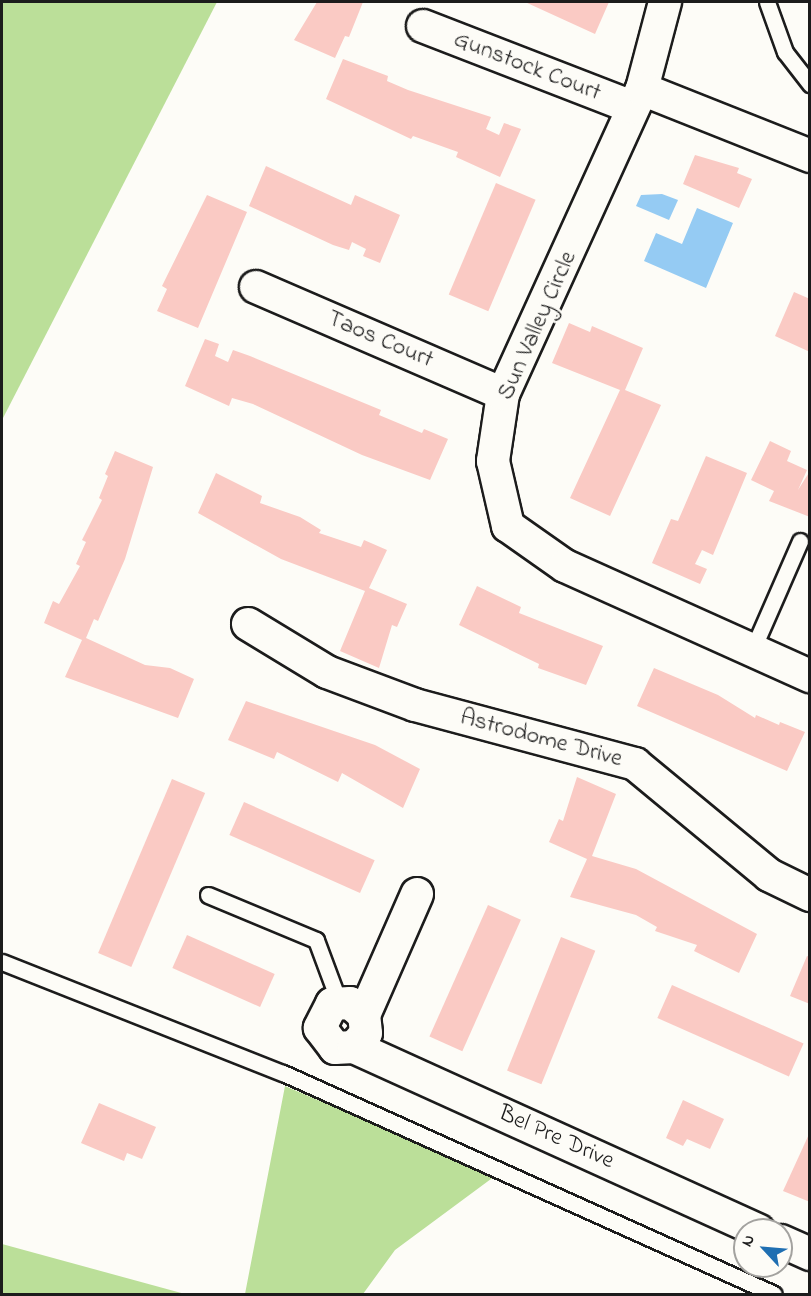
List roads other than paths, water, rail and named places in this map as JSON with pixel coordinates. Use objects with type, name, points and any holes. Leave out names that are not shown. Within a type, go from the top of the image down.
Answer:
[{"type":"street","name":"Sun Valley Circle","points":[[665,2],[637,98],[503,394],[493,461],[508,526],[565,566],[810,676]]},
{"type":"street","name":"Gunstock Court","points":[[423,26],[637,98]]},
{"type":"street","points":[[637,98],[810,156]]},
{"type":"street","name":"Taos Court","points":[[256,287],[503,394]]},
{"type":"street","name":"Astrodome Drive","points":[[248,624],[327,672],[415,705],[635,764],[769,875],[810,895]]},
{"type":"street","name":"Bel Pre Drive","points":[[417,894],[352,1009],[321,1018],[322,1036],[336,1048],[354,1047],[733,1219]]},
{"type":"street","name":"Bel Pre Drive","points":[[352,1009],[366,1033],[354,1047]]},
{"type":"street","points":[[793,1246],[810,1254]]},
{"type":"lane","points":[[767,2],[785,52],[810,84]]},
{"type":"lane","points":[[752,651],[800,541]]},
{"type":"lane","points":[[208,895],[316,940],[352,1009]]},
{"type":"lane","points":[[2,962],[283,1073],[774,1294]]},
{"type":"water","points":[[662,194],[678,200],[669,220],[636,206],[641,195]]},
{"type":"water","points":[[697,208],[733,223],[706,288],[644,261],[656,233],[682,244]]}]
